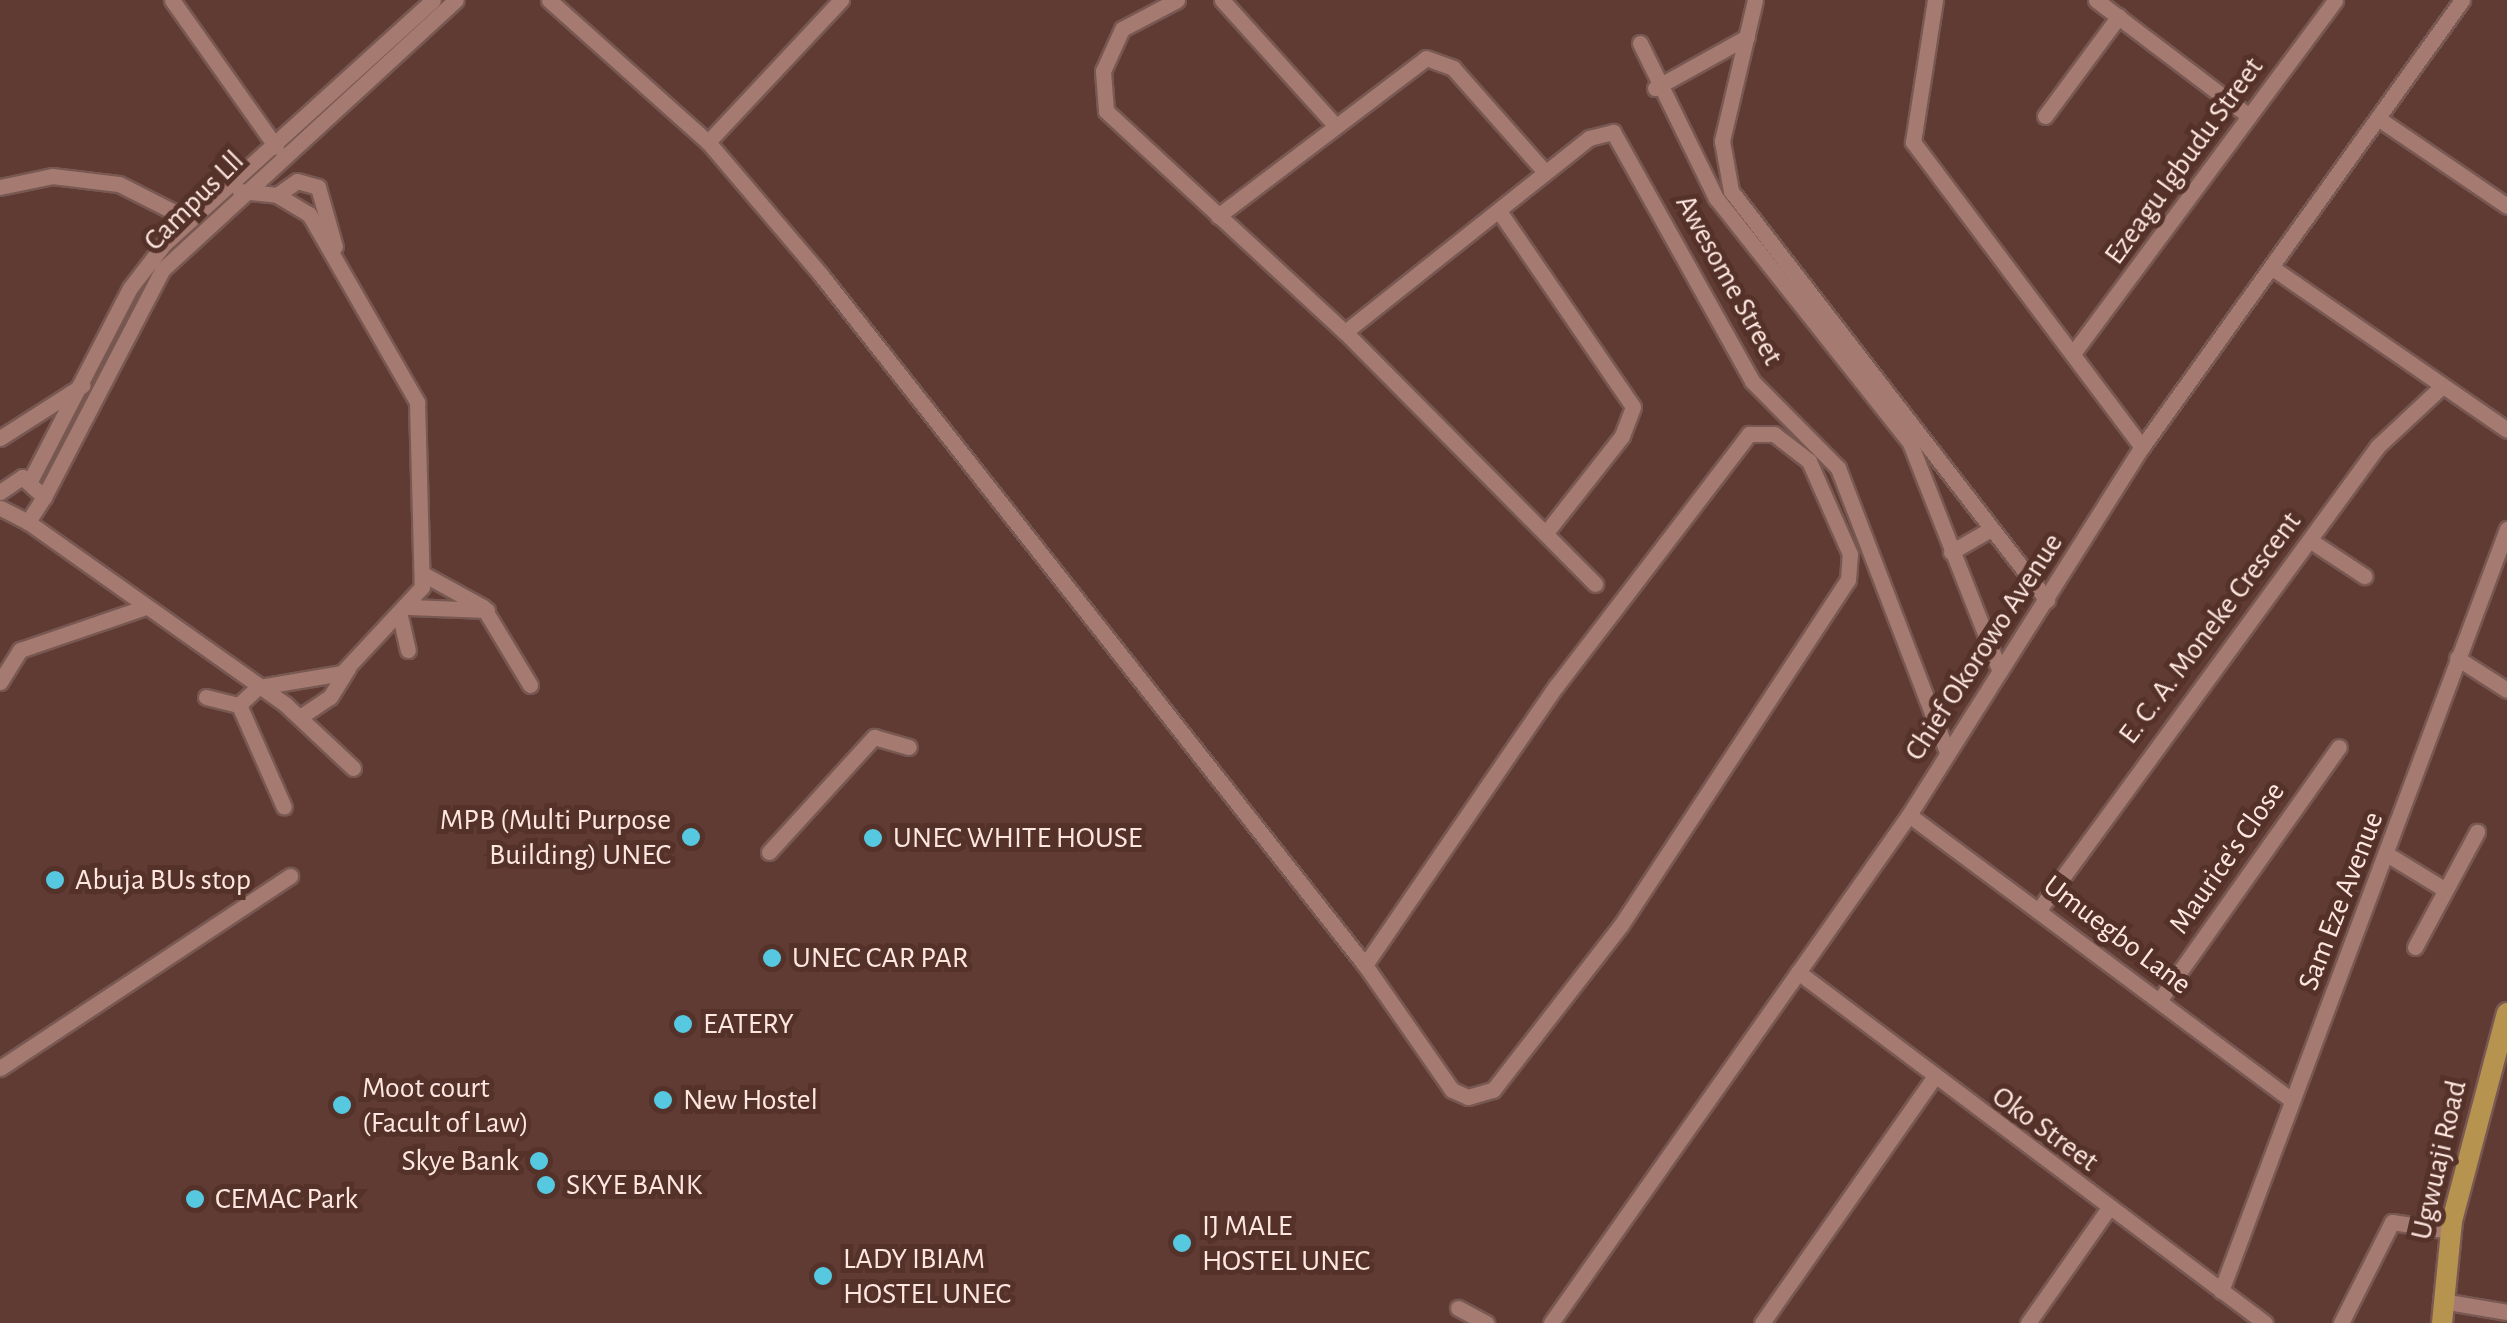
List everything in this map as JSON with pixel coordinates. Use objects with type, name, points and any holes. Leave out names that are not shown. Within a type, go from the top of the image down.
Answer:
[{"type":"main road","name":"Ugwuaji Road","points":[[2442,1323],[2450,1231],[2507,1013]]},
{"type":"street","points":[[172,0],[277,148]]},
{"type":"street","points":[[2,485],[31,479],[130,288],[188,219],[277,148],[433,0]]},
{"type":"street","name":"Campus Lll","points":[[33,523],[153,284],[277,148],[456,0]]},
{"type":"street","points":[[549,0],[708,142],[1365,965],[1452,1090],[1479,1098],[1493,1090],[1664,866],[1848,580],[1850,554],[1810,461],[1774,434],[1749,434],[1556,686],[1365,965]]},
{"type":"street","points":[[708,142],[840,0]]},
{"type":"street","points":[[1176,0],[1122,29],[1100,92],[1113,120],[1345,332],[1548,530],[1595,584]]},
{"type":"street","points":[[1222,0],[1334,123]]},
{"type":"street","points":[[1755,0],[1722,142],[1731,191],[2047,600]]},
{"type":"street","points":[[1935,0],[1913,142],[2142,447]]},
{"type":"street","points":[[2096,0],[2250,116]]},
{"type":"street","name":"Ezeagu Igbudu Street","points":[[2074,352],[2335,0]]},
{"type":"street","name":"Chief Okorowo Avenue","points":[[1551,1323],[1909,815],[1946,750],[2047,600],[2142,447],[2382,121],[2462,0]]},
{"type":"street","points":[[2046,116],[2119,16]]},
{"type":"street","points":[[1655,88],[1747,37]]},
{"type":"street","points":[[1640,42],[1655,88],[1716,198],[1910,443],[2000,672]]},
{"type":"street","points":[[1218,216],[1414,64],[1439,58],[1545,172]]},
{"type":"street","points":[[2382,121],[2507,206]]},
{"type":"street","name":"Awesome Street","points":[[1345,332],[1545,172],[1602,132],[1621,138],[1752,380],[1838,468],[1946,750]]},
{"type":"street","points":[[0,187],[52,176],[120,184],[188,219]]},
{"type":"street","points":[[277,195],[296,181],[318,187],[336,256]]},
{"type":"street","points":[[240,191],[277,195],[309,214],[417,402],[425,575],[404,612],[348,667],[330,697],[300,717]]},
{"type":"street","points":[[1500,211],[1633,408],[1622,436],[1548,530]]},
{"type":"street","points":[[2274,269],[2439,389],[2507,430]]},
{"type":"street","points":[[0,438],[83,385]]},
{"type":"street","name":"E. C. A. Moneke Crescent","points":[[2038,911],[2378,446],[2439,389]]},
{"type":"street","points":[[31,479],[44,497]]},
{"type":"street","points":[[0,508],[33,523],[143,608],[300,717],[353,768]]},
{"type":"street","name":"Sam Eze Avenue","points":[[2222,1291],[2292,1100],[2390,856],[2457,658],[2507,528]]},
{"type":"street","points":[[1951,552],[1991,530]]},
{"type":"street","points":[[2311,541],[2364,576]]},
{"type":"street","points":[[425,575],[487,610],[530,685]]},
{"type":"street","points":[[0,682],[20,650],[143,608]]},
{"type":"street","points":[[404,612],[487,610]]},
{"type":"street","points":[[404,612],[408,650]]},
{"type":"street","points":[[2457,658],[2507,690]]},
{"type":"street","points":[[240,706],[258,687],[317,682],[348,667]]},
{"type":"street","points":[[206,697],[240,706]]},
{"type":"street","points":[[240,706],[284,807]]},
{"type":"street","points":[[769,852],[874,738],[909,747]]},
{"type":"street","name":"Maurice's Close","points":[[2159,1001],[2339,747]]},
{"type":"street","name":"Umuegbo Lane","points":[[1909,815],[2292,1100]]},
{"type":"street","points":[[2414,946],[2477,832]]},
{"type":"street","points":[[2390,856],[2444,889]]},
{"type":"street","points":[[0,1068],[290,876]]},
{"type":"street","name":"Oko Street","points":[[1798,972],[1932,1080],[2265,1323]]},
{"type":"street","points":[[1762,1323],[1932,1080]]},
{"type":"street","points":[[2028,1323],[2108,1209]]},
{"type":"street","points":[[2341,1323],[2392,1222],[2450,1231]]},
{"type":"street","points":[[2442,1301],[2507,1312]]},
{"type":"street","points":[[1458,1308],[1486,1323]]},
{"type":"place","name":"MPB (Multi Purpose Building) UNEC","points":[[691,837]]},
{"type":"place","name":"UNEC WHITE HOUSE","points":[[873,838]]},
{"type":"place","name":"Abuja BUs stop","points":[[55,880]]},
{"type":"place","name":"UNEC CAR PAR","points":[[772,958]]},
{"type":"place","name":"EATERY","points":[[683,1024]]},
{"type":"place","name":"New Hostel","points":[[663,1100]]},
{"type":"place","name":"Moot court (Facult of Law)","points":[[342,1105]]},
{"type":"place","name":"Skye Bank","points":[[539,1161]]},
{"type":"place","name":"SKYE BANK","points":[[546,1185]]},
{"type":"place","name":"CEMAC Park","points":[[195,1199]]},
{"type":"place","name":"IJ MALE HOSTEL UNEC","points":[[1182,1243]]},
{"type":"place","name":"LADY IBIAM HOSTEL UNEC","points":[[823,1276]]}]
